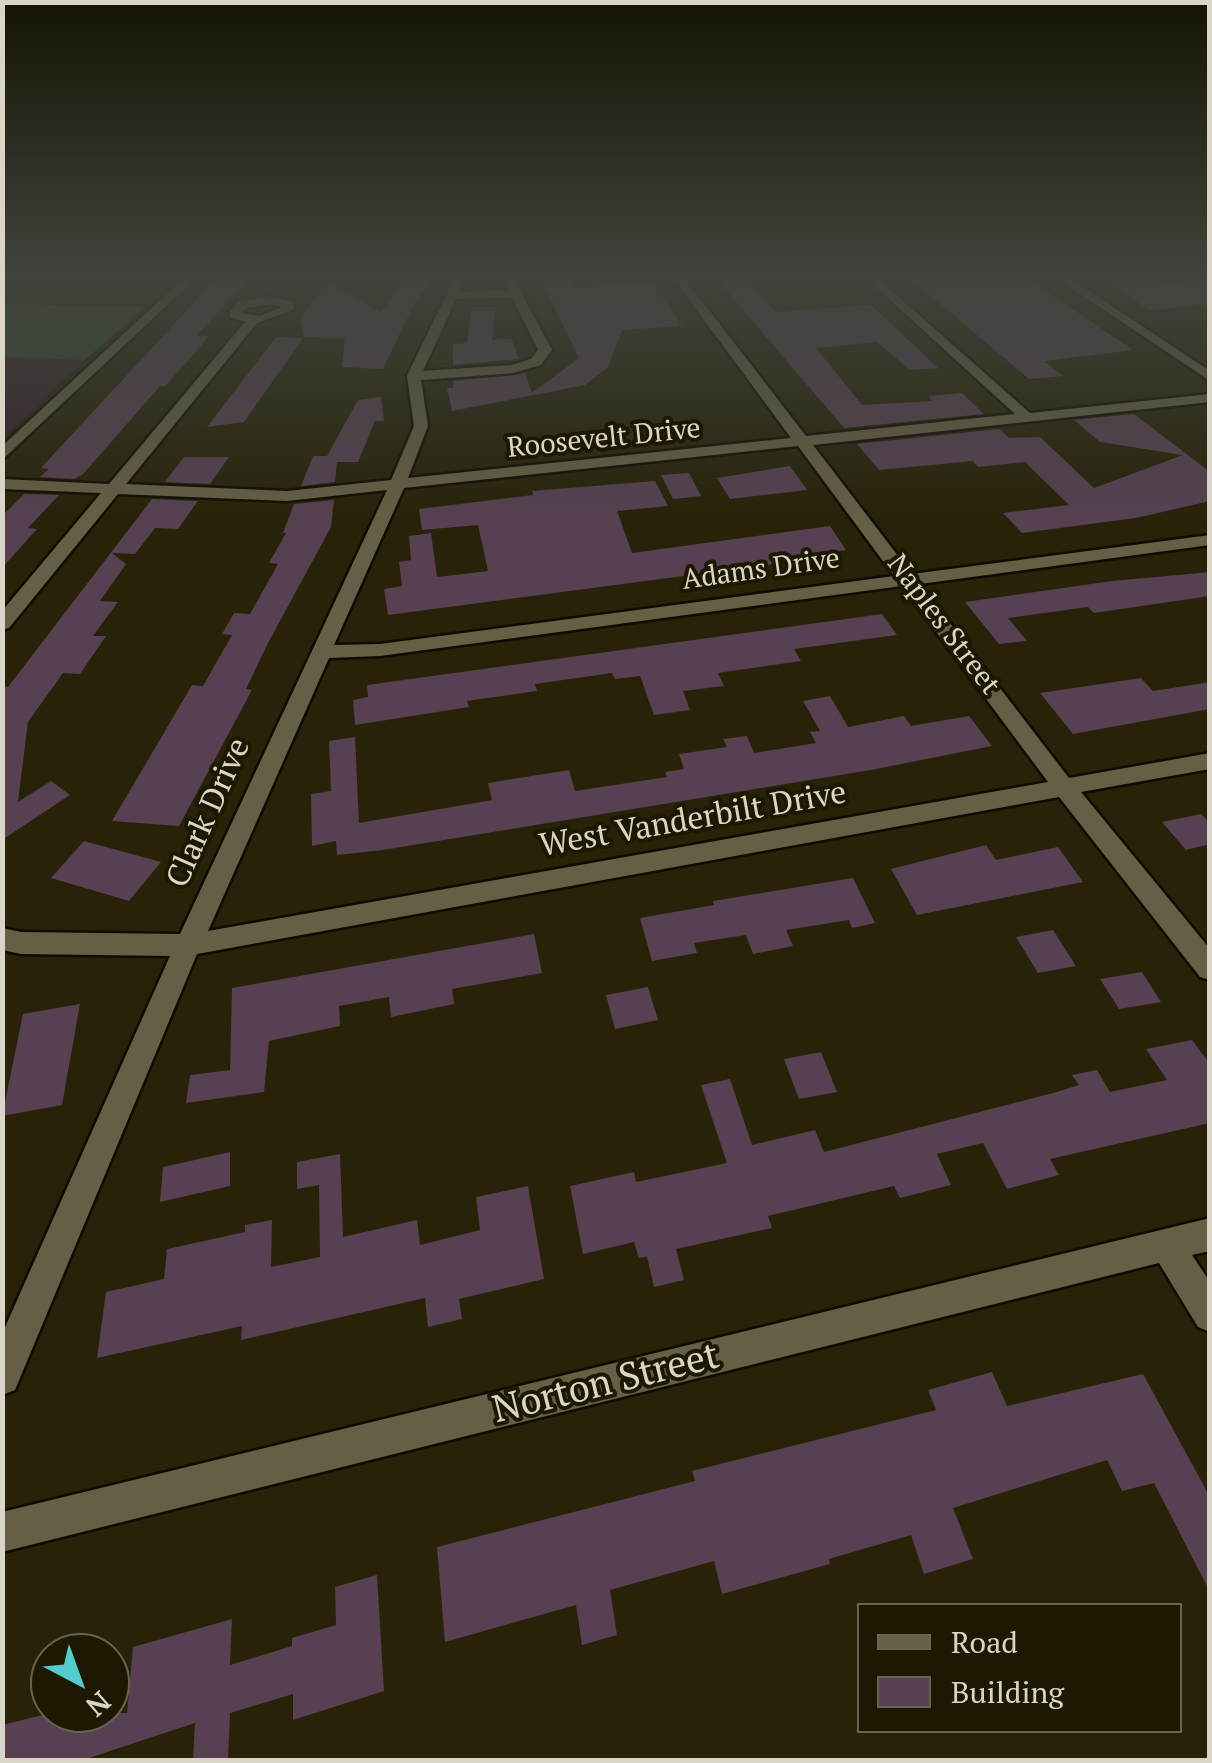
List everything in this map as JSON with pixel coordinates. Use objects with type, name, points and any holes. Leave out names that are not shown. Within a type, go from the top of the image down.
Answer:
[{"type":"street","points":[[2,455],[100,361]]},
{"type":"street","points":[[2,624],[220,361]]},
{"type":"street","points":[[420,361],[414,376],[513,368],[536,361]]},
{"type":"street","name":"Naples Street","points":[[742,361],[1063,786],[1210,969]]},
{"type":"street","points":[[964,361],[1025,416]]},
{"type":"street","points":[[1187,361],[1210,377]]},
{"type":"street","name":"Clark Drive","points":[[2,1377],[188,945],[421,426],[414,376]]},
{"type":"street","name":"Roosevelt Drive","points":[[2,484],[288,496],[1210,398]]},
{"type":"street","name":"Adams Drive","points":[[320,652],[380,650],[1210,540]]},
{"type":"street","name":"West Vanderbilt Drive","points":[[9,949],[188,945],[1210,761]]},
{"type":"street","name":"Norton Street","points":[[2,1532],[1210,1234]]},
{"type":"street","points":[[1168,1247],[1210,1314]]},
{"type":"shaded area","points":[[3,361],[84,361],[3,438]]},
{"type":"building","points":[[140,361],[187,361],[165,386],[160,386],[83,474],[74,479],[40,477],[49,469],[41,468]]},
{"type":"building","points":[[257,361],[287,361],[244,422],[207,427]]},
{"type":"building","points":[[343,361],[387,361],[383,369],[342,367]]},
{"type":"building","points":[[453,361],[494,361],[453,365]]},
{"type":"building","points":[[575,361],[610,361],[585,385],[452,411],[447,388],[453,388],[453,381],[525,373],[532,393]]},
{"type":"building","points":[[787,361],[827,361],[862,405],[932,401],[928,396],[962,393],[984,414],[844,428]]},
{"type":"building","points":[[900,361],[931,361],[938,368],[910,370]]},
{"type":"building","points":[[1008,361],[1044,361],[1063,376],[1029,379]]},
{"type":"building","points":[[381,397],[384,421],[375,421],[358,462],[337,462],[335,482],[301,486],[313,456],[327,456],[358,400]]},
{"type":"building","points":[[1134,414],[1210,472],[1210,501],[1136,518],[1022,533],[1003,513],[1069,505],[1025,462],[978,467],[973,461],[879,470],[857,444],[999,429],[1009,438],[1040,437],[1094,488],[1183,455],[1100,442],[1074,420]]},
{"type":"building","points":[[184,457],[229,457],[210,484],[165,482]]},
{"type":"building","points":[[790,466],[807,490],[730,499],[717,478]]},
{"type":"building","points":[[689,473],[701,496],[673,499],[661,475]]},
{"type":"building","points":[[655,481],[668,506],[617,511],[632,553],[830,526],[846,550],[779,558],[782,563],[388,615],[384,589],[402,586],[399,562],[411,560],[409,536],[431,533],[437,577],[488,571],[478,525],[422,530],[419,509],[533,495],[532,491]]},
{"type":"building","points":[[24,494],[59,495],[28,528],[37,529],[2,568],[2,516]]},
{"type":"building","points":[[152,499],[198,501],[178,529],[155,528],[135,554],[112,553],[126,564],[100,601],[118,602],[93,636],[106,636],[80,674],[63,673],[28,722],[18,802],[51,781],[70,795],[2,840],[2,686],[8,687]]},
{"type":"building","points":[[334,500],[331,527],[268,643],[246,689],[252,690],[179,826],[112,821],[192,685],[203,686],[232,635],[222,634],[234,613],[250,614],[278,564],[269,563],[286,533],[294,504]]},
{"type":"building","points":[[1210,572],[1210,596],[1094,613],[1088,607],[1008,618],[1027,641],[999,644],[965,602],[1112,581]]},
{"type":"building","points":[[882,614],[897,635],[794,649],[801,661],[718,673],[724,686],[683,691],[690,710],[654,715],[640,676],[615,679],[612,673],[535,684],[537,691],[467,701],[469,707],[355,725],[353,700],[368,697],[367,685]]},
{"type":"building","points":[[1141,678],[1153,691],[1210,682],[1210,709],[1073,734],[1040,693]]},
{"type":"building","points":[[830,696],[848,727],[904,716],[911,726],[969,716],[992,746],[871,770],[383,850],[337,855],[336,841],[312,846],[311,794],[331,791],[329,741],[355,737],[359,823],[492,800],[488,783],[569,770],[575,791],[667,777],[665,772],[684,769],[679,754],[727,747],[723,739],[747,736],[754,753],[816,743],[810,732],[820,731],[803,701]]},
{"type":"building","points":[[1201,814],[1210,823],[1210,844],[1186,850],[1162,822]]},
{"type":"building","points":[[84,841],[161,862],[129,901],[51,878]]},
{"type":"building","points":[[986,845],[996,860],[1058,847],[1083,882],[917,915],[891,869]]},
{"type":"building","points":[[853,878],[875,923],[852,928],[849,920],[786,930],[793,946],[753,954],[746,935],[694,943],[697,953],[652,961],[640,918],[714,905],[713,901]]},
{"type":"building","points":[[1053,930],[1076,966],[1038,973],[1016,937]]},
{"type":"building","points":[[534,934],[542,973],[452,989],[454,1004],[391,1017],[389,997],[339,1006],[340,1026],[269,1041],[264,1092],[186,1103],[190,1075],[230,1070],[232,988]]},
{"type":"building","points":[[1142,972],[1161,1002],[1119,1009],[1100,979]]},
{"type":"building","points":[[648,987],[658,1020],[615,1029],[606,995]]},
{"type":"building","points":[[80,1004],[62,1105],[2,1116],[23,1014]]},
{"type":"building","points":[[1192,1040],[1210,1064],[1210,1123],[1050,1159],[1059,1175],[1007,1189],[983,1143],[937,1154],[951,1185],[900,1198],[894,1186],[768,1216],[772,1228],[676,1249],[684,1280],[654,1287],[647,1257],[639,1258],[634,1242],[583,1254],[570,1186],[634,1172],[636,1182],[727,1163],[701,1085],[730,1079],[752,1145],[815,1130],[824,1152],[1079,1085],[1072,1075],[1097,1070],[1110,1092],[1167,1080],[1146,1049]]},
{"type":"building","points":[[821,1052],[837,1092],[799,1099],[784,1059]]},
{"type":"building","points":[[230,1152],[230,1186],[160,1202],[163,1167]]},
{"type":"building","points":[[340,1154],[343,1237],[417,1220],[420,1245],[480,1230],[476,1197],[528,1186],[544,1279],[459,1299],[462,1319],[428,1327],[425,1298],[241,1340],[242,1326],[97,1358],[106,1292],[164,1279],[167,1249],[245,1232],[245,1225],[272,1220],[271,1267],[320,1257],[319,1185],[297,1189],[297,1162]]},
{"type":"building","points":[[992,1372],[1007,1406],[1143,1374],[1210,1497],[1210,1592],[1154,1483],[1122,1491],[1107,1460],[953,1508],[973,1559],[924,1574],[911,1535],[829,1559],[830,1564],[722,1594],[714,1561],[610,1590],[617,1635],[582,1645],[576,1605],[445,1642],[437,1547],[695,1481],[692,1471],[936,1410],[928,1390]]},
{"type":"building","points":[[377,1575],[384,1691],[293,1720],[293,1694],[230,1713],[228,1760],[193,1760],[195,1723],[83,1760],[2,1760],[2,1725],[30,1718],[30,1733],[130,1733],[133,1647],[232,1619],[230,1665],[292,1646],[292,1638],[336,1625],[335,1587]]}]
